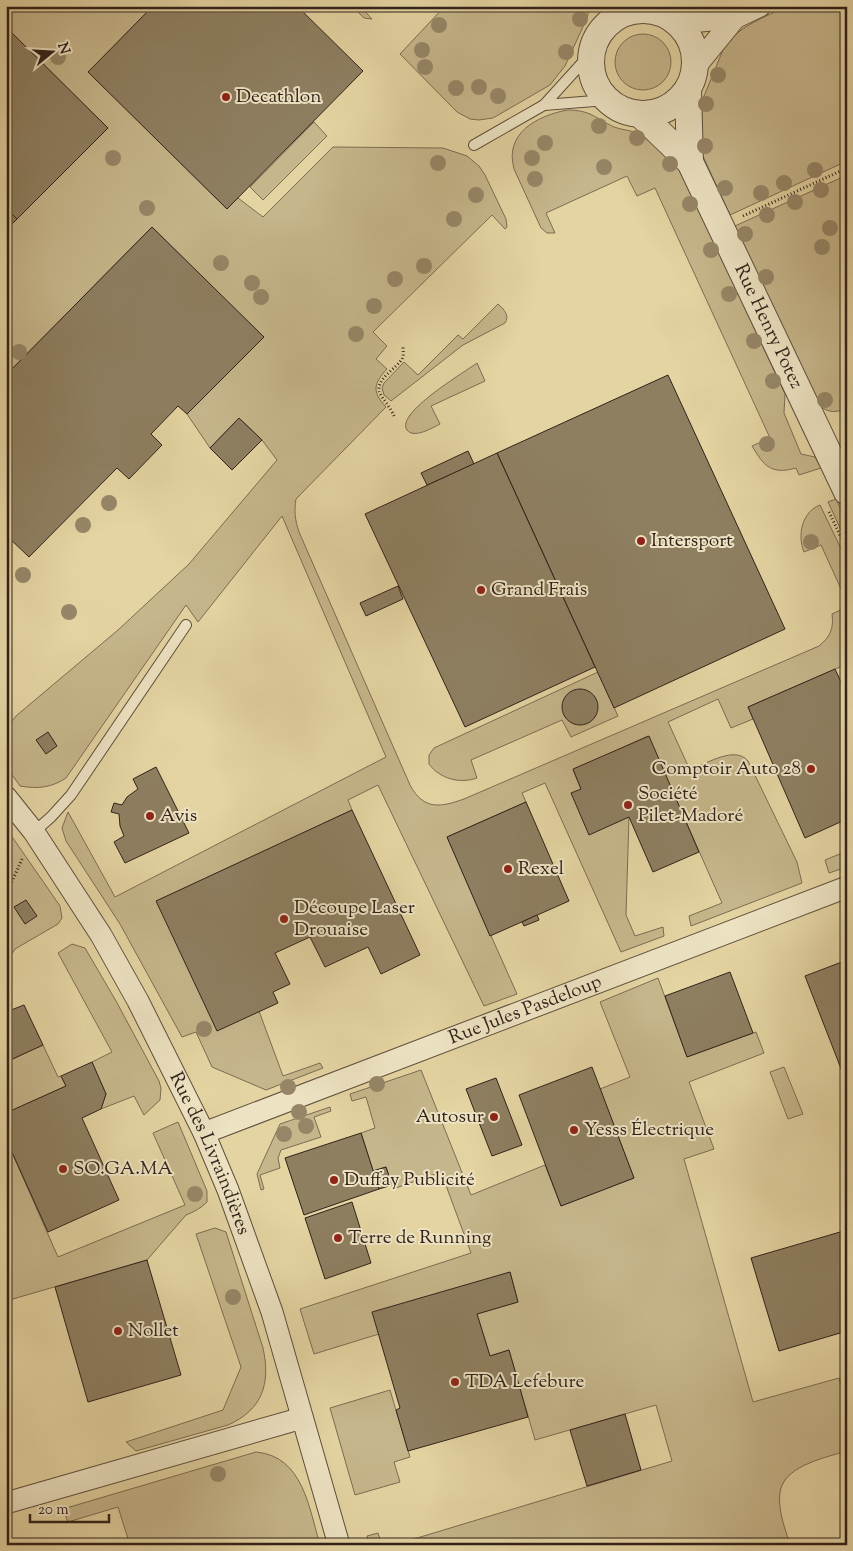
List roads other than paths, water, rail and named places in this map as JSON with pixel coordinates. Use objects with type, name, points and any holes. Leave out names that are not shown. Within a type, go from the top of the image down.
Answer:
[{"type":"street","points":[[678,23],[735,18],[760,6]]},
{"type":"street","points":[[690,162],[692,78],[696,56],[684,28],[668,16],[647,8],[622,14],[597,30],[591,66],[594,79],[600,91],[607,100],[618,108],[629,113],[641,114],[663,111],[673,106],[692,78],[735,18]]},
{"type":"street","points":[[641,114],[690,162]]},
{"type":"street","name":"Rue Henry Potez","points":[[690,162],[847,492]]},
{"type":"street","name":"Rue des Livraindières","points":[[6,797],[34,832],[101,935],[134,993],[204,1133],[254,1259],[272,1312],[339,1545]]},
{"type":"street","name":"Rue Jules Pasdeloup","points":[[204,1133],[847,887]]},
{"type":"street","points":[[6,1503],[302,1418]]},
{"type":"lane","points":[[544,105],[597,30]]},
{"type":"lane","points":[[474,144],[544,105],[607,100]]},
{"type":"lane","points":[[34,832],[71,795],[186,624]]},
{"type":"place","name":"Decathlon","points":[[226,97]]},
{"type":"place","name":"Intersport","points":[[641,541]]},
{"type":"place","name":"Grand Frais","points":[[481,590]]},
{"type":"place","name":"Comptoir Auto 28","points":[[811,769]]},
{"type":"place","name":"Société Pilet-Madoré","points":[[628,805]]},
{"type":"place","name":"Avis","points":[[150,816]]},
{"type":"place","name":"Rexel","points":[[508,869]]},
{"type":"place","name":"Découpe Laser Drouaise","points":[[284,919]]},
{"type":"place","name":"Autosur","points":[[494,1117]]},
{"type":"place","name":"Yesss Électrique","points":[[574,1130]]},
{"type":"place","name":"SO.GA.MA","points":[[63,1169]]},
{"type":"place","name":"Duffay Publicité","points":[[334,1180]]},
{"type":"place","name":"Terre de Running","points":[[338,1238]]},
{"type":"place","name":"Nollet","points":[[118,1331]]},
{"type":"place","name":"TDA Lefebure","points":[[455,1382]]}]
